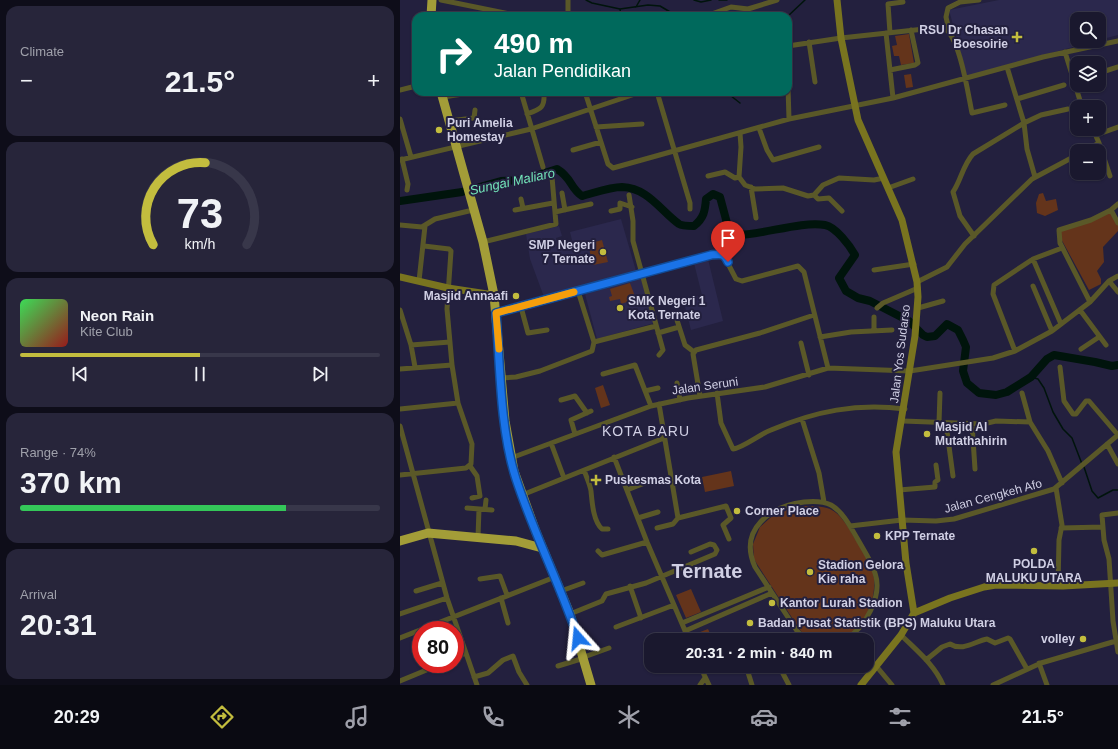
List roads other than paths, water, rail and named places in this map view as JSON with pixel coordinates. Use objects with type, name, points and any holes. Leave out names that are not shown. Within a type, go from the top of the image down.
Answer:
[{"type":"highway","points":[[431,12],[432,0]]},
{"type":"highway","points":[[443,96],[483,242],[494,295],[501,378],[511,458],[522,494],[542,548],[570,614],[592,685]]},
{"type":"highway","points":[[526,543],[536,532]]},
{"type":"highway","points":[[400,541],[428,533],[526,543],[542,548]]},
{"type":"street","points":[[441,0],[500,12]]},
{"type":"street","points":[[568,0],[568,12]]},
{"type":"street","points":[[716,12],[731,6],[748,9],[777,0]]},
{"type":"street","name":"Jalan Yos Sudarso","points":[[837,0],[841,38],[858,120],[902,220],[918,285],[918,308],[915,336],[905,410],[896,452],[909,590],[914,613]]},
{"type":"street","points":[[980,0],[960,2],[948,8],[946,17],[949,30],[966,80],[972,114],[1005,105]]},
{"type":"street","points":[[893,98],[888,33],[888,3],[903,2]]},
{"type":"street","points":[[792,45],[911,30],[944,27],[949,30]]},
{"type":"street","points":[[890,70],[915,65],[918,63],[911,30]]},
{"type":"street","points":[[585,96],[608,164],[613,168],[789,119],[855,107],[893,98],[966,80],[1065,52],[1118,41]]},
{"type":"street","points":[[809,42],[815,82]]},
{"type":"street","points":[[1065,52],[1070,65]]},
{"type":"street","points":[[1106,71],[1118,67]]},
{"type":"street","points":[[1007,68],[1024,123],[1027,149],[1035,177]]},
{"type":"street","points":[[1017,99],[1064,85]]},
{"type":"street","points":[[400,90],[412,87]]},
{"type":"street","points":[[521,96],[544,167]]},
{"type":"street","points":[[527,114],[543,107],[545,104],[544,96]]},
{"type":"street","points":[[407,190],[408,184],[401,160],[531,129],[589,108],[628,96]]},
{"type":"street","points":[[658,96],[690,203],[690,209]]},
{"type":"street","points":[[788,96],[789,119]]},
{"type":"street","points":[[974,236],[960,216],[954,200],[954,190],[960,183],[968,161],[974,154],[1024,123],[1041,115],[1068,109]]},
{"type":"street","points":[[449,121],[474,118],[475,110]]},
{"type":"street","points":[[400,119],[411,157]]},
{"type":"street","points":[[596,127],[642,124]]},
{"type":"street","points":[[1106,131],[1118,127]]},
{"type":"street","points":[[760,128],[771,159],[819,147]]},
{"type":"street","points":[[738,177],[741,147],[740,133]]},
{"type":"street","points":[[1096,136],[1110,176]]},
{"type":"street","points":[[573,150],[601,142]]},
{"type":"street","points":[[877,308],[883,303],[918,285],[947,267],[961,249],[1035,177],[1070,159]]},
{"type":"street","points":[[708,176],[725,172],[735,178],[738,177],[745,185],[751,187],[783,188],[803,195],[814,195],[818,199],[829,198],[842,211]]},
{"type":"street","points":[[483,242],[554,225],[557,221],[553,203],[552,177],[550,174]]},
{"type":"street","points":[[814,195],[823,185],[840,178],[874,180],[884,178]]},
{"type":"street","points":[[888,188],[913,179]]},
{"type":"street","points":[[751,187],[756,218]]},
{"type":"street","points":[[562,192],[565,210]]},
{"type":"street","points":[[629,196],[632,207],[633,241],[663,350],[660,355]]},
{"type":"street","points":[[521,199],[523,208]]},
{"type":"street","points":[[515,210],[553,203]]},
{"type":"street","points":[[611,211],[620,209],[620,203],[632,207]]},
{"type":"street","points":[[555,212],[591,204]]},
{"type":"street","points":[[1090,302],[1062,248],[1059,239],[1059,230],[1091,220],[1111,210],[1118,204]]},
{"type":"street","points":[[400,225],[421,227],[425,226],[434,219],[473,210]]},
{"type":"street","points":[[1111,210],[1118,223]]},
{"type":"street","points":[[419,281],[425,226]]},
{"type":"street","points":[[400,475],[411,472],[466,468],[470,466],[472,462],[472,444],[458,403],[452,365],[447,309],[451,250],[424,246]]},
{"type":"street","points":[[1015,351],[992,289],[995,284],[1033,260],[1062,248]]},
{"type":"street","points":[[496,313],[721,254],[725,257],[738,281],[745,281],[798,266],[804,272],[828,368]]},
{"type":"street","points":[[1033,260],[1061,324]]},
{"type":"street","points":[[874,270],[914,264]]},
{"type":"street","points":[[400,276],[448,288],[494,295]]},
{"type":"street","name":"Jalan Seruni","points":[[511,458],[651,406],[717,393],[754,390],[809,375],[828,368],[910,371],[993,358],[1015,351],[1052,331],[1090,302],[1109,281],[1118,276]]},
{"type":"street","points":[[1109,281],[1118,292]]},
{"type":"street","points":[[1033,286],[1052,331]]},
{"type":"street","points":[[501,378],[528,374],[590,353],[594,350],[594,342],[578,291]]},
{"type":"street","points":[[918,308],[943,301]]},
{"type":"street","points":[[521,306],[528,334],[547,330]]},
{"type":"street","points":[[400,310],[411,346],[415,367]]},
{"type":"street","points":[[1080,310],[1106,345]]},
{"type":"street","points":[[694,352],[760,333],[814,315]]},
{"type":"street","points":[[676,317],[685,345],[694,352],[700,396]]},
{"type":"street","points":[[874,317],[874,331]]},
{"type":"street","points":[[594,342],[656,326]]},
{"type":"street","points":[[658,333],[679,327]]},
{"type":"street","points":[[820,337],[892,330]]},
{"type":"street","points":[[1082,349],[1099,337]]},
{"type":"street","points":[[411,346],[450,342]]},
{"type":"street","points":[[801,343],[809,375]]},
{"type":"street","points":[[400,369],[452,365]]},
{"type":"street","points":[[603,374],[635,365],[651,406]]},
{"type":"street","points":[[1060,367],[1064,401],[1072,412],[1076,414],[1086,400],[1089,401],[1118,435]]},
{"type":"street","points":[[677,383],[680,400]]},
{"type":"street","points":[[645,391],[658,388]]},
{"type":"street","points":[[717,393],[721,423],[733,449],[739,448],[770,430],[821,412],[852,408],[905,410]]},
{"type":"street","points":[[939,423],[940,393]]},
{"type":"street","points":[[1022,393],[1030,422],[1048,451],[1062,483]]},
{"type":"street","points":[[561,400],[575,396],[589,412],[571,420],[575,434]]},
{"type":"street","points":[[400,409],[458,403]]},
{"type":"street","points":[[659,404],[678,518]]},
{"type":"street","points":[[802,419],[819,473],[824,502]]},
{"type":"street","points":[[903,421],[946,424],[983,424],[996,421],[1030,422]]},
{"type":"street","points":[[946,424],[953,476]]},
{"type":"street","points":[[972,424],[975,468]]},
{"type":"street","points":[[400,426],[411,472],[452,617],[477,685]]},
{"type":"street","name":"Jalan Cengkeh Afo","points":[[850,526],[902,520],[936,521],[954,519],[1056,488],[1118,435]]},
{"type":"street","points":[[522,494],[664,438]]},
{"type":"street","points":[[551,443],[564,478]]},
{"type":"street","points":[[1107,444],[1118,464]]},
{"type":"street","points":[[614,457],[647,542],[685,631],[772,593]]},
{"type":"street","points":[[899,490],[935,487],[935,464]]},
{"type":"street","points":[[470,466],[476,476],[480,496],[472,498]]},
{"type":"street","points":[[584,470],[591,491],[590,497],[598,525],[602,529],[608,529]]},
{"type":"street","points":[[627,490],[650,481]]},
{"type":"street","points":[[1056,488],[1061,528],[1059,540],[1058,586]]},
{"type":"street","points":[[485,509],[486,500]]},
{"type":"street","points":[[799,633],[768,587],[752,560],[752,538],[758,525],[767,515],[780,508],[811,501],[824,502],[838,510],[850,526],[876,574],[877,584],[871,608],[864,622],[854,633]]},
{"type":"street","points":[[657,528],[673,524],[678,518],[726,506],[731,518],[723,525],[728,539]]},
{"type":"street","points":[[467,508],[492,510]]},
{"type":"street","points":[[478,537],[479,509]]},
{"type":"street","points":[[638,518],[658,512]]},
{"type":"street","points":[[1118,513],[1102,514],[1103,527],[1114,584],[1118,652]]},
{"type":"street","points":[[1061,528],[1103,527]]},
{"type":"street","points":[[598,551],[602,555],[647,542]]},
{"type":"street","points":[[570,614],[602,600],[606,594],[662,576],[715,554],[717,550],[710,544],[691,552]]},
{"type":"street","points":[[480,579],[500,576],[506,595]]},
{"type":"street","points":[[400,638],[555,577]]},
{"type":"street","points":[[416,591],[442,583]]},
{"type":"street","points":[[561,591],[583,583]]},
{"type":"street","points":[[861,685],[901,635],[914,613],[950,598],[984,587],[1114,584]]},
{"type":"street","points":[[630,586],[641,618]]},
{"type":"street","points":[[682,623],[768,587]]},
{"type":"street","points":[[400,614],[447,598]]},
{"type":"street","points":[[501,598],[508,623]]},
{"type":"street","points":[[616,627],[674,605]]},
{"type":"street","points":[[901,635],[926,660],[938,675],[943,685]]},
{"type":"street","points":[[926,660],[942,647],[950,644],[957,647],[969,646],[988,638],[995,643],[1008,638],[1027,669]]},
{"type":"street","points":[[993,685],[1039,664],[1117,640]]},
{"type":"street","points":[[558,666],[609,648]]},
{"type":"street","points":[[474,677],[488,673],[503,660],[513,656],[519,672],[527,685]]},
{"type":"street","points":[[1039,664],[1047,685]]},
{"type":"street","points":[[876,667],[892,685]]},
{"type":"street","points":[[400,681],[419,673]]},
{"type":"street","points":[[703,673],[709,685]]},
{"type":"street","points":[[748,673],[752,685]]},
{"type":"street","points":[[783,673],[789,685]]},
{"type":"street","points":[[700,685],[705,678]]},
{"type":"waterway","points":[[586,0],[592,3],[620,9],[648,5],[660,6],[670,12]]},
{"type":"waterway","points":[[636,7],[640,0]]},
{"type":"waterway","points":[[694,0],[701,2],[711,0]]},
{"type":"waterway","points":[[719,0],[727,0]]},
{"type":"waterway","points":[[792,12],[805,0]]},
{"type":"waterway","points":[[731,96],[740,103]]},
{"type":"waterway","name":"Sungai Maliaro","points":[[400,201],[462,192],[501,181],[523,180],[557,169],[566,176],[575,190],[582,196],[612,188],[631,188],[646,195],[679,224],[684,226],[694,226],[703,214],[706,199],[713,194],[720,197],[728,227],[736,235],[815,224],[829,226],[834,229],[855,255],[839,278],[846,291],[858,298],[870,301],[909,321],[927,337],[935,336],[947,324],[958,330],[966,347],[963,371],[967,383],[979,393],[996,395],[1007,392],[1031,377],[1047,359],[1054,355],[1112,366],[1118,365]]},
{"type":"waterway","points":[[1031,377],[1038,379],[1044,388],[1053,412],[1063,429],[1072,438],[1082,464]]},
{"type":"waterway","points":[[1084,467],[1092,491],[1098,498],[1113,490],[1118,490]]},
{"type":"place","name":"RSU Dr Chasan Boesoirie","points":[[1017,37]]},
{"type":"place","name":"Puri Amelia Homestay","points":[[439,130]]},
{"type":"place","name":"SMP Negeri 7 Ternate","points":[[603,252]]},
{"type":"place","name":"Masjid Annaafi","points":[[516,296]]},
{"type":"place","name":"SMK Negeri 1 Kota Ternate","points":[[620,308]]},
{"type":"place","name":"Masjid Al Mutathahirin","points":[[927,434]]},
{"type":"place","name":"Puskesmas Kota","points":[[596,480]]},
{"type":"place","name":"Corner Place","points":[[737,511]]},
{"type":"place","name":"KPP Ternate","points":[[877,536]]},
{"type":"place","name":"POLDA MALUKU UTARA","points":[[1034,551]]},
{"type":"place","name":"Stadion Gelora Kie raha","points":[[810,572]]},
{"type":"place","name":"Kantor Lurah Stadion","points":[[772,603]]},
{"type":"place","name":"Badan Pusat Statistik (BPS) Maluku Utara","points":[[750,623]]},
{"type":"place","name":"volley","points":[[1083,639]]},
{"type":"district","name":"KOTA BARU","points":[[646,431]]},
{"type":"district","name":"Ternate","points":[[707,571]]}]
